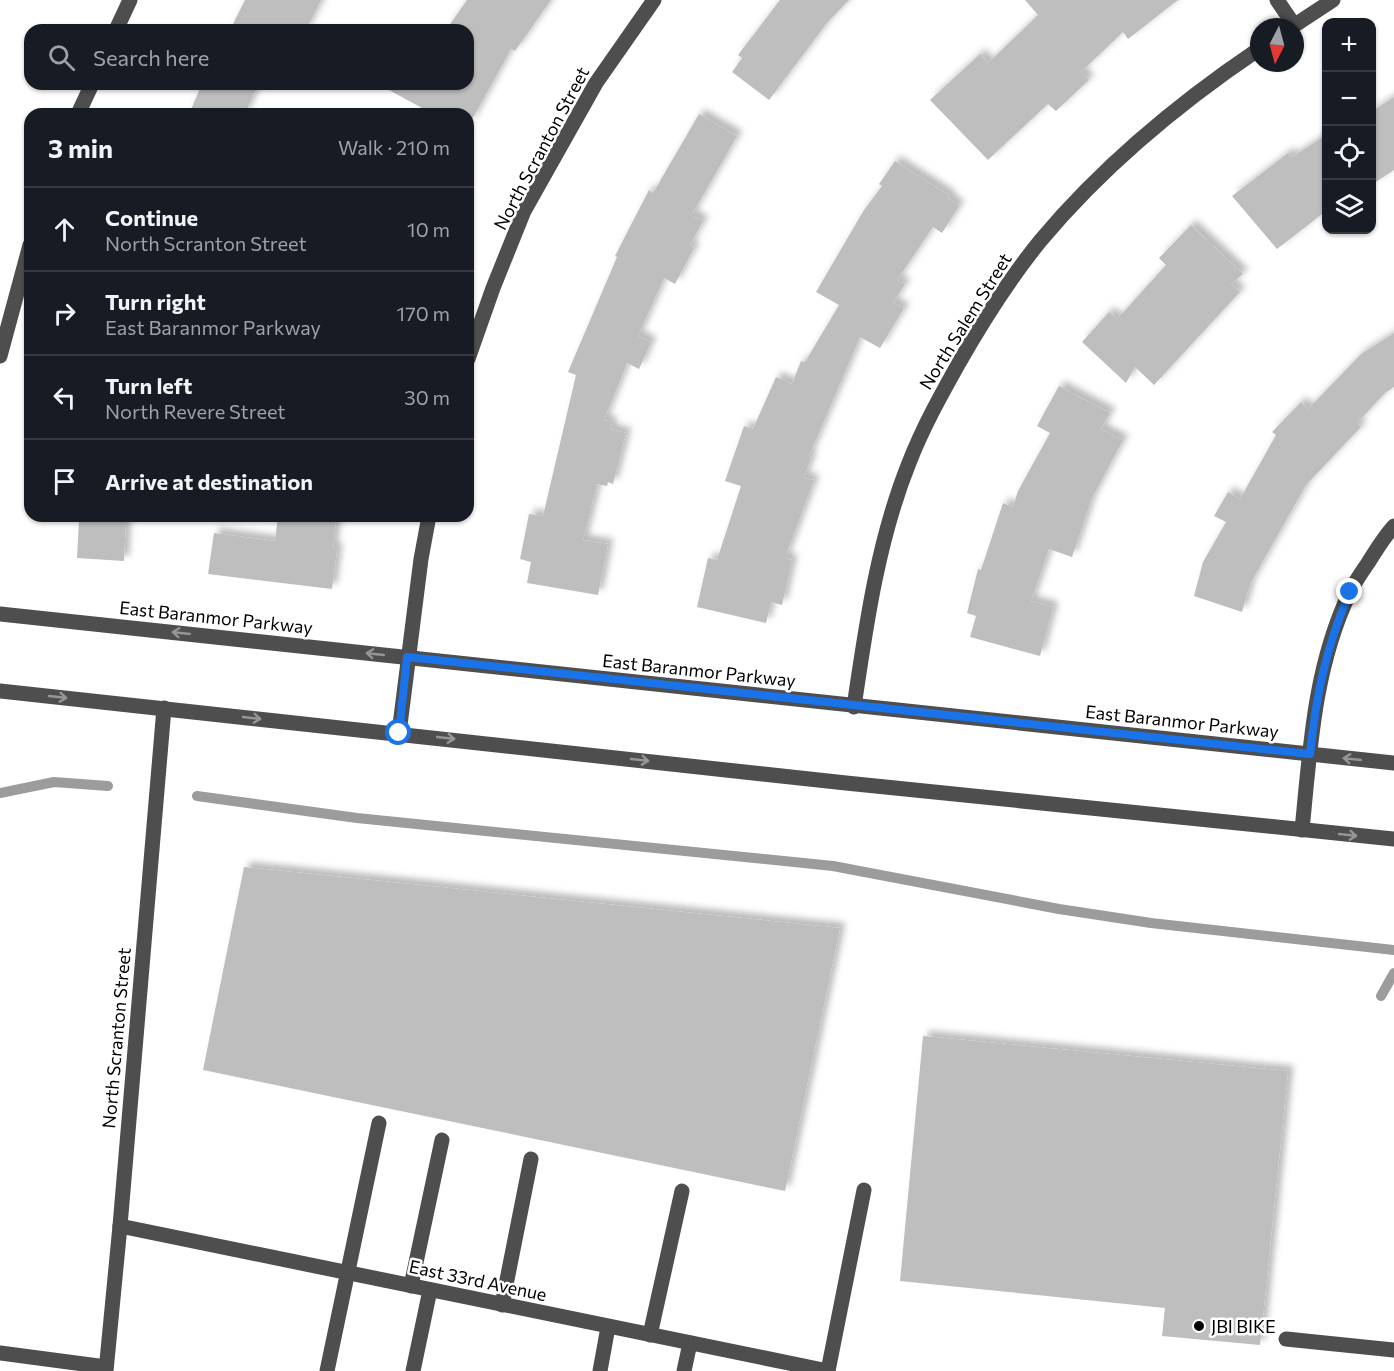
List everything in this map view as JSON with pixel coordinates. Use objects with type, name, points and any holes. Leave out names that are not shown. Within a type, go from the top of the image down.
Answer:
[{"type":"street","points":[[119,24],[130,0]]},
{"type":"street","name":"North Scranton Street","points":[[474,341],[524,212],[596,83],[654,0]]},
{"type":"street","points":[[1277,0],[1288,18]]},
{"type":"street","points":[[1304,19],[1334,0]]},
{"type":"street","name":"North Salem Street","points":[[854,707],[864,632],[889,527],[908,464],[932,411],[980,327],[1010,280],[1083,193],[1126,152],[1179,107],[1250,56]]},
{"type":"street","points":[[81,108],[89,90]]},
{"type":"street","points":[[0,356],[24,266]]},
{"type":"street","points":[[399,733],[420,559],[428,522]]},
{"type":"street","points":[[1302,830],[1319,683],[1335,625],[1350,592],[1394,526]]},
{"type":"street","name":"East Baranmor Parkway","points":[[0,614],[1394,763]]},
{"type":"street","points":[[0,691],[846,783],[1394,839]]},
{"type":"street","name":"North Scranton Street","points":[[106,1369],[164,708]]},
{"type":"street","points":[[327,1371],[379,1123]]},
{"type":"street","points":[[411,1286],[442,1140]]},
{"type":"street","points":[[502,1305],[531,1159]]},
{"type":"street","points":[[828,1371],[864,1190]]},
{"type":"street","points":[[650,1335],[682,1191]]},
{"type":"street","name":"East 33rd Avenue","points":[[120,1226],[828,1371]]},
{"type":"street","points":[[413,1371],[430,1290]]},
{"type":"street","points":[[600,1371],[608,1327]]},
{"type":"street","points":[[1286,1339],[1394,1350]]},
{"type":"street","points":[[684,1371],[690,1343]]},
{"type":"street","points":[[0,1353],[106,1369]]},
{"type":"building","points":[[245,0],[321,0],[309,24],[233,24]]},
{"type":"building","points":[[467,0],[551,0],[515,51],[511,49],[474,116],[474,108],[422,108],[389,90],[474,90],[474,24],[450,24]]},
{"type":"building","points":[[780,0],[849,0],[827,23],[769,100],[732,72],[742,58],[738,55]]},
{"type":"building","points":[[1025,0],[1178,0],[1128,39],[1123,32],[1081,72],[1089,80],[1056,111],[1048,104],[988,160],[930,100],[980,54],[988,63],[1038,15]]},
{"type":"building","points":[[199,90],[255,90],[248,108],[192,108]]},
{"type":"building","points":[[1394,97],[1394,170],[1376,182],[1376,126],[1376,109]]},
{"type":"building","points":[[699,114],[737,136],[693,213],[693,216],[703,221],[690,245],[694,248],[675,284],[664,278],[638,336],[651,342],[639,369],[627,363],[604,420],[612,422],[610,429],[626,433],[613,484],[608,482],[607,486],[597,484],[583,540],[608,544],[598,595],[527,583],[531,562],[520,559],[529,514],[543,516],[576,375],[568,372],[617,257],[615,256],[649,190],[653,193]]},
{"type":"building","points":[[1322,138],[1322,214],[1277,249],[1232,196],[1288,153],[1292,157]]},
{"type":"building","points":[[895,161],[950,196],[948,198],[959,206],[942,233],[933,227],[897,280],[905,284],[893,303],[904,308],[880,348],[860,337],[809,456],[811,457],[804,478],[814,480],[785,558],[792,560],[782,605],[771,602],[766,623],[697,607],[708,558],[717,560],[741,486],[725,481],[744,426],[753,429],[776,377],[792,384],[801,361],[805,362],[839,305],[816,292],[864,210],[882,186],[879,184]]},
{"type":"building","points":[[1191,225],[1243,274],[1231,284],[1240,292],[1154,385],[1135,367],[1126,383],[1082,342],[1109,312],[1117,319],[1166,265],[1159,258]]},
{"type":"building","points":[[1394,333],[1394,387],[1385,393],[1357,423],[1361,427],[1306,485],[1250,584],[1242,612],[1194,596],[1203,562],[1226,522],[1214,516],[1228,492],[1240,499],[1276,435],[1272,432],[1301,402],[1308,409],[1361,354]]},
{"type":"building","points":[[1059,386],[1110,413],[1101,429],[1123,440],[1091,500],[1072,557],[1049,549],[1031,601],[1053,607],[1040,656],[970,637],[976,616],[967,613],[978,569],[981,570],[1003,503],[1013,507],[1018,491],[1050,433],[1037,426]]},
{"type":"building","points":[[79,522],[126,522],[124,561],[77,558]]},
{"type":"building","points":[[277,522],[336,522],[333,548],[337,549],[332,589],[208,574],[214,533],[275,541]]},
{"type":"building","points":[[244,867],[840,928],[785,1191],[203,1070]]},
{"type":"building","points":[[923,1036],[1288,1071],[1260,1345],[1162,1336],[1165,1308],[900,1281]]},
{"type":"waterway","points":[[0,793],[54,782],[108,786]]},
{"type":"waterway","points":[[197,796],[357,818],[833,866],[1059,909],[1151,923],[1394,950]]},
{"type":"waterway","points":[[1381,996],[1394,973]]},
{"type":"place","name":"JBI BIKE","points":[[1199,1326]]},
{"type":"route","points":[[399,733],[407,657],[854,707],[1310,754],[1319,683],[1335,625],[1350,592]]}]
